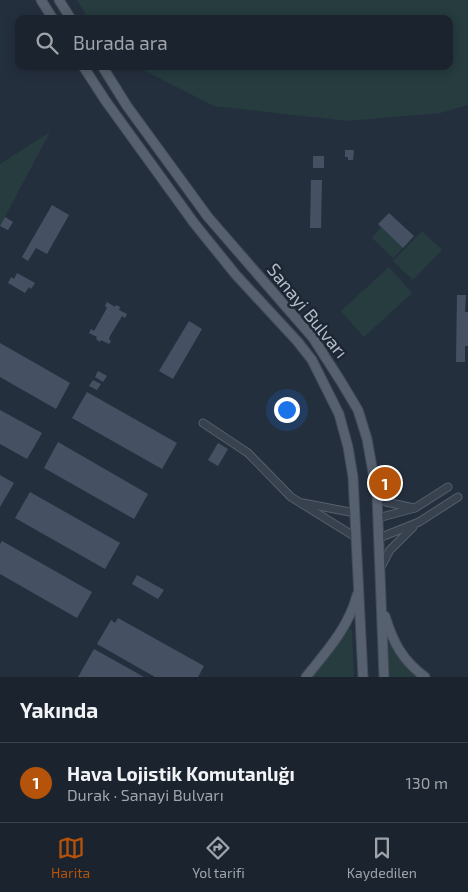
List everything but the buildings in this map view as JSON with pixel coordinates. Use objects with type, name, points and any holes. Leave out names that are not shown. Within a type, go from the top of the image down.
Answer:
[{"type":"main road","points":[[41,0],[50,15]]},
{"type":"main road","points":[[59,0],[68,15]]},
{"type":"main road","name":"Sanayi Bulvarı","points":[[86,70],[105,100],[194,223],[236,275],[298,342],[312,360],[338,414],[348,446],[353,477],[363,677]]},
{"type":"main road","name":"Sanayi Bulvarı","points":[[104,70],[127,106],[208,218],[313,338],[358,410],[367,439],[377,495],[384,677]]},
{"type":"main road","points":[[306,677],[343,630],[353,611],[359,585]]},
{"type":"main road","points":[[381,602],[392,636],[399,650],[417,671],[425,677]]},
{"type":"lane","points":[[203,423],[248,453],[282,488],[300,503],[357,538]]},
{"type":"lane","points":[[378,518],[415,508],[448,487]]},
{"type":"lane","points":[[377,495],[386,502],[415,508]]},
{"type":"lane","points":[[379,538],[419,522],[458,497]]},
{"type":"lane","points":[[300,503],[355,513]]},
{"type":"lane","points":[[380,567],[390,550],[419,522]]},
{"type":"green space","points":[[77,0],[468,0],[468,105],[440,113],[347,121],[214,106],[144,70],[453,70],[453,15],[86,15]]},
{"type":"green space","points":[[50,132],[0,226],[0,164]]},
{"type":"green space","points":[[381,227],[403,248],[393,258],[372,238]]},
{"type":"green space","points":[[422,231],[442,250],[413,280],[393,261]]},
{"type":"green space","points":[[389,267],[412,293],[364,337],[341,311]]},
{"type":"green space","points":[[349,627],[352,631],[354,677],[311,677]]},
{"type":"green space","points":[[388,635],[399,658],[417,677],[389,677]]},
{"type":"place","name":"Hava Lojistik Komutanlığı","points":[[385,483]]}]
